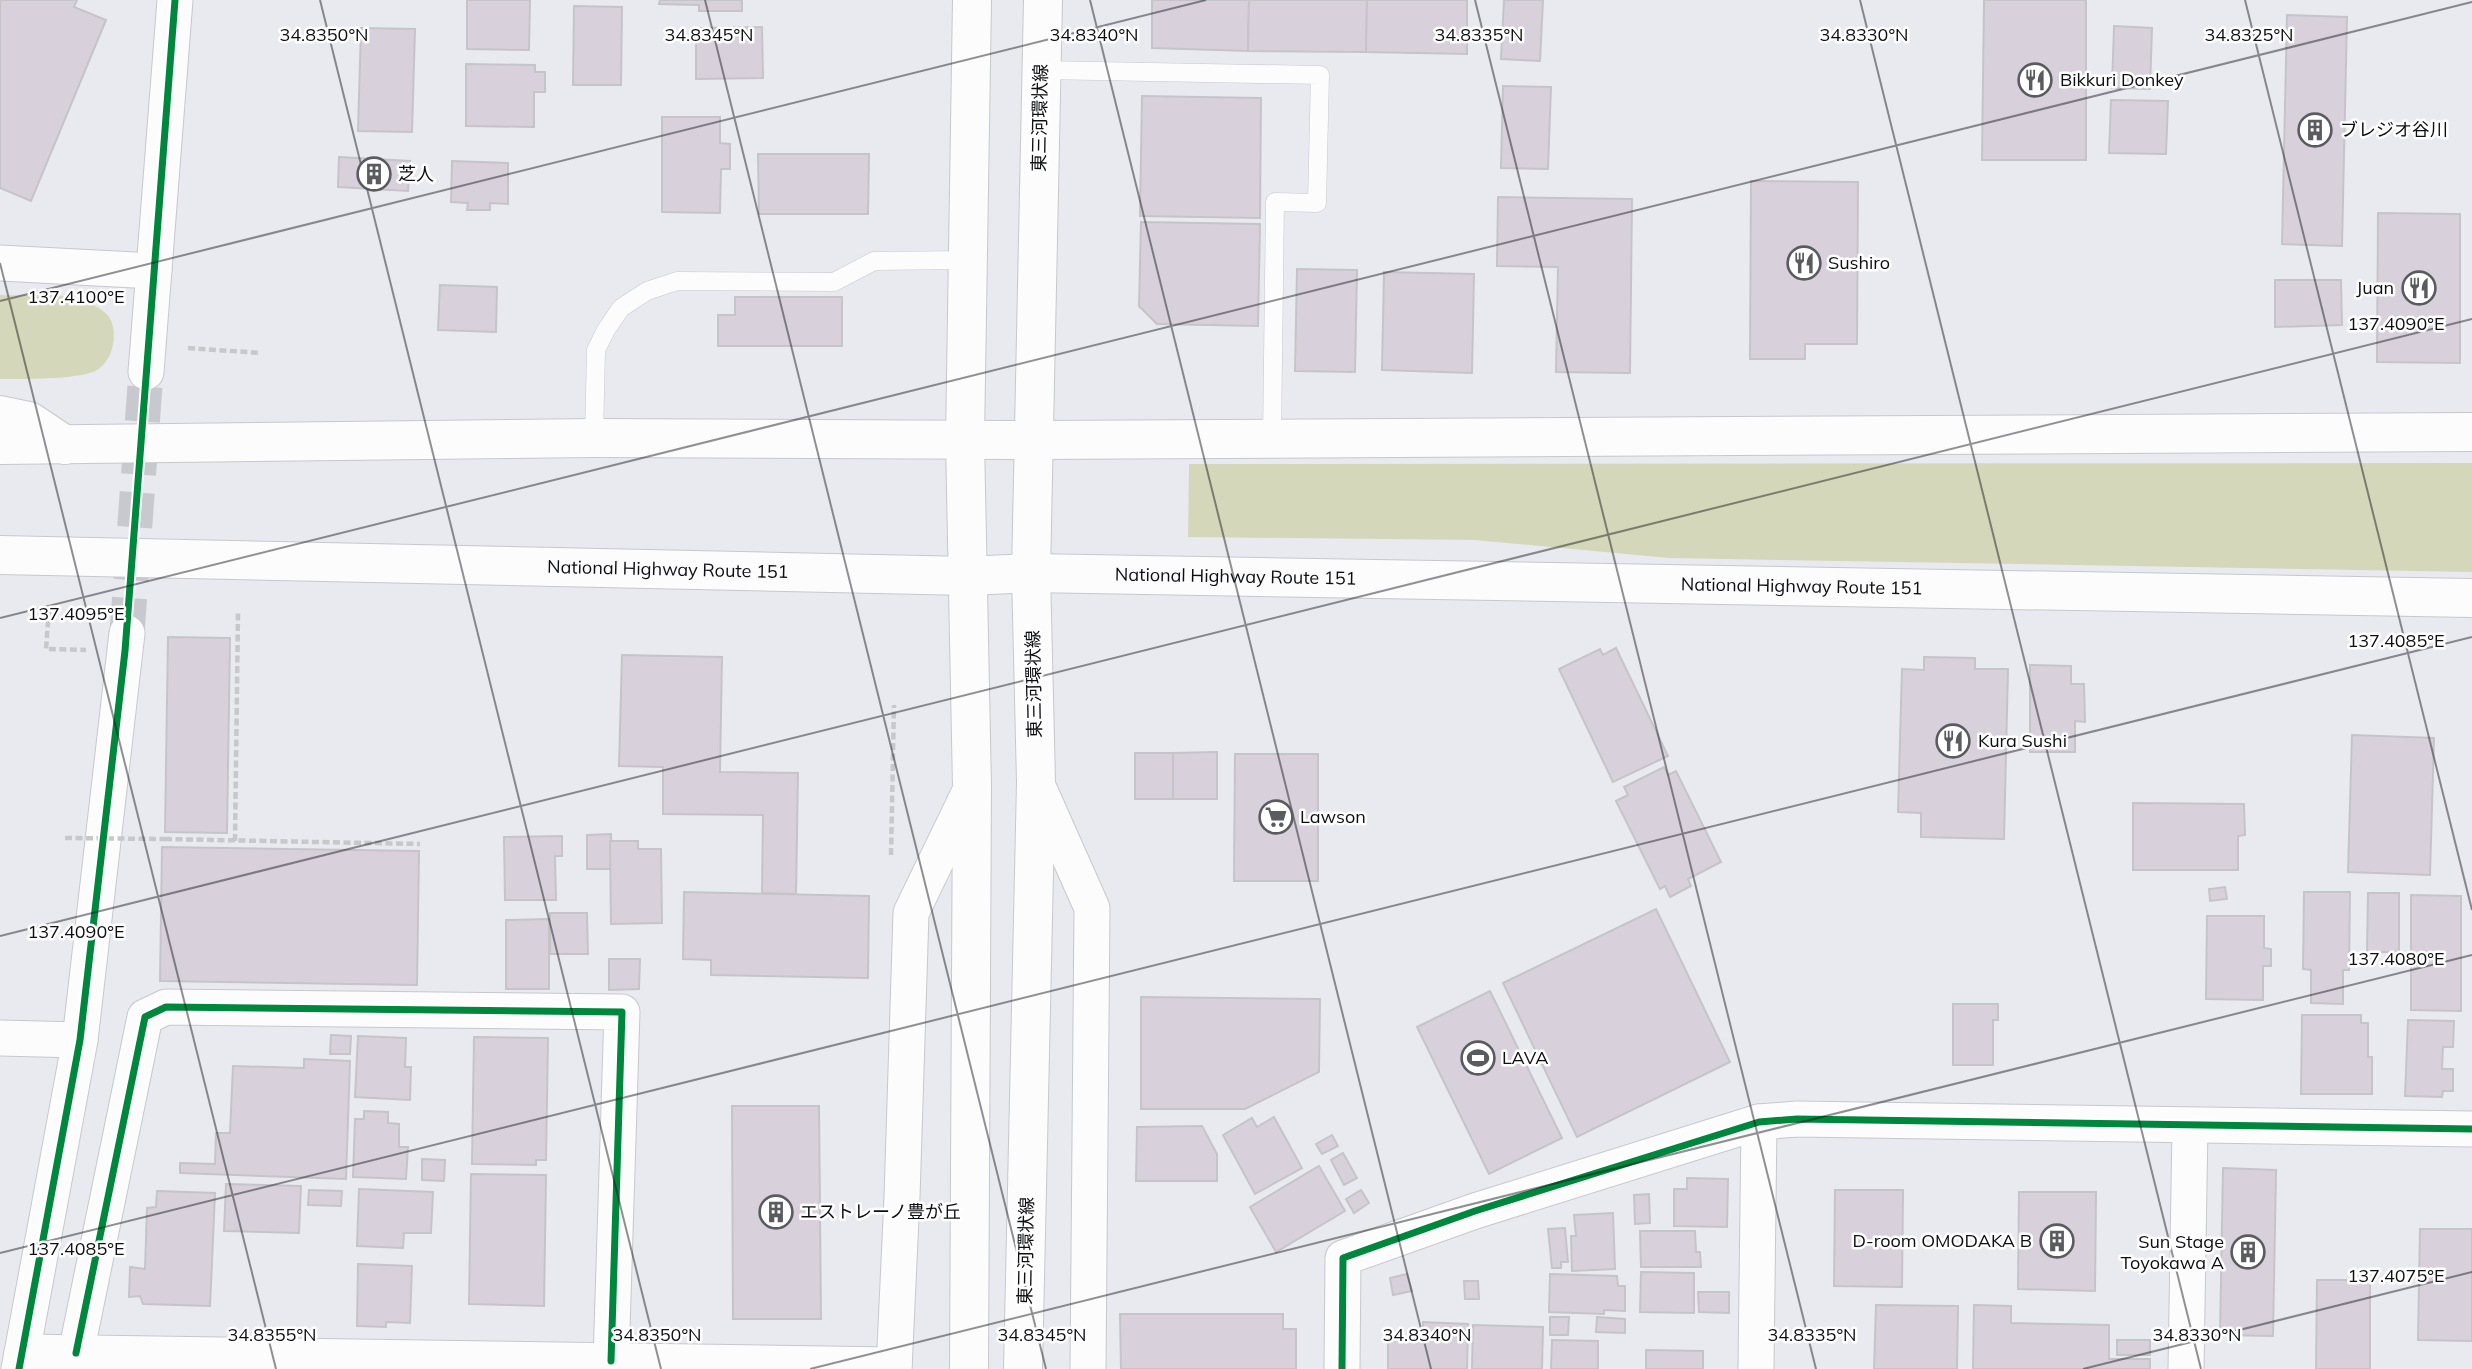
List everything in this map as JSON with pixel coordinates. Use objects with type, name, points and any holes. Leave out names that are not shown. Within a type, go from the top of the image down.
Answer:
[{"type":"main road","points":[[969,1369],[972,788],[965,440],[972,0]]},
{"type":"main road","name":"東三河環状線","points":[[1024,1369],[1036,782],[1031,573],[1032,440],[1043,0]]},
{"type":"main road","points":[[0,415],[29,421],[65,445]]},
{"type":"main road","points":[[0,445],[594,438],[1032,440],[2472,432]]},
{"type":"main road","name":"National Highway Route 151","points":[[0,555],[968,576],[1031,573],[2472,598]]},
{"type":"street","points":[[147,359],[174,0]]},
{"type":"street","points":[[0,263],[154,271]]},
{"type":"street","points":[[127,633],[80,1040],[20,1361],[76,1353],[298,1363],[611,1361],[894,1367],[911,913],[972,788]]},
{"type":"street","points":[[1036,782],[1092,908],[1088,1369]]},
{"type":"street","points":[[76,1353],[145,1017],[166,1007],[622,1013],[611,1361]]},
{"type":"street","points":[[0,1038],[80,1040]]},
{"type":"street","points":[[1342,1369],[1343,1258],[1475,1211],[1759,1122],[1797,1119],[2472,1129]]},
{"type":"street","points":[[1756,1369],[1759,1122]]},
{"type":"street","points":[[2186,1369],[2190,1126]]},
{"type":"lane","points":[[1041,70],[1320,75],[1317,203],[1275,202],[1272,439]]},
{"type":"lane","points":[[594,438],[596,349],[621,308],[647,291],[677,281],[834,282],[874,261],[967,260]]},
{"type":"path","points":[[147,359],[261,353]]},
{"type":"path","points":[[46,649],[49,610]]},
{"type":"path","points":[[235,841],[238,613]]},
{"type":"path","points":[[65,838],[420,844]]},
{"type":"green space","points":[[0,295],[68,296],[99,308],[109,317],[114,330],[113,346],[107,360],[97,370],[78,376],[0,379]]},
{"type":"green space","points":[[2472,463],[2472,572],[1669,558],[1475,540],[1188,537],[1189,464]]},
{"type":"building","points":[[0,0],[77,0],[74,7],[106,20],[31,201],[0,188]]},
{"type":"building","points":[[467,0],[530,0],[529,50],[467,49]]},
{"type":"building","points":[[660,0],[742,0],[742,11],[699,11],[699,5],[659,4]]},
{"type":"building","points":[[1152,0],[1249,0],[1248,51],[1152,48]]},
{"type":"building","points":[[1249,0],[1367,0],[1366,52],[1248,51]]},
{"type":"building","points":[[1367,0],[1467,0],[1467,54],[1366,52]]},
{"type":"building","points":[[1504,0],[1543,0],[1540,61],[1501,59]]},
{"type":"building","name":"Bikkuri Donkey","points":[[1984,0],[2086,0],[2086,160],[1982,160]]},
{"type":"building","points":[[574,6],[622,7],[621,85],[573,85]]},
{"type":"building","name":"ブレジオ谷川","points":[[2287,15],[2347,17],[2342,246],[2282,244]]},
{"type":"building","points":[[2114,26],[2152,28],[2150,89],[2112,88]]},
{"type":"building","points":[[762,27],[763,78],[696,79],[696,28]]},
{"type":"building","points":[[361,28],[415,29],[412,132],[358,131]]},
{"type":"building","points":[[466,64],[535,65],[535,72],[545,72],[545,92],[534,92],[534,127],[466,126]]},
{"type":"building","points":[[1503,86],[1551,87],[1548,169],[1501,168]]},
{"type":"building","points":[[1142,96],[1261,98],[1260,218],[1140,216]]},
{"type":"building","points":[[2111,100],[2168,101],[2166,154],[2109,153]]},
{"type":"building","points":[[662,117],[720,117],[720,143],[730,144],[730,169],[721,169],[720,213],[662,212]]},
{"type":"building","points":[[758,154],[869,154],[868,214],[759,214]]},
{"type":"building","name":"芝人","points":[[339,157],[410,161],[408,191],[338,187]]},
{"type":"building","points":[[452,161],[508,163],[508,204],[490,203],[490,210],[467,210],[468,203],[451,202]]},
{"type":"building","name":"Sushiro","points":[[1751,181],[1858,182],[1857,344],[1805,344],[1805,359],[1750,359]]},
{"type":"building","points":[[1498,197],[1632,199],[1630,373],[1556,372],[1558,267],[1497,266]]},
{"type":"building","name":"Juan","points":[[2378,213],[2460,214],[2460,363],[2377,362]]},
{"type":"building","points":[[1141,222],[1260,224],[1258,326],[1157,324],[1139,306]]},
{"type":"building","points":[[1297,269],[1357,270],[1355,372],[1295,371]]},
{"type":"building","points":[[1384,272],[1474,274],[1472,373],[1382,370]]},
{"type":"building","points":[[2275,280],[2341,280],[2342,325],[2275,327]]},
{"type":"building","points":[[440,285],[497,287],[496,332],[438,330]]},
{"type":"building","points":[[735,297],[842,297],[842,346],[718,346],[718,315],[735,315]]},
{"type":"building","points":[[168,637],[230,638],[227,833],[165,832]]},
{"type":"building","points":[[1616,648],[1668,756],[1613,782],[1559,669],[1600,649],[1603,655]]},
{"type":"building","points":[[622,655],[722,657],[720,772],[798,773],[796,894],[762,893],[763,815],[663,814],[663,767],[619,766]]},
{"type":"building","name":"Kura Sushi","points":[[1924,657],[1975,658],[1975,669],[2008,669],[2004,839],[1921,837],[1921,813],[1898,812],[1902,669],[1924,670]]},
{"type":"building","points":[[2030,665],[2071,666],[2071,684],[2084,684],[2085,722],[2075,721],[2075,752],[2030,752]]},
{"type":"building","points":[[2352,735],[2434,738],[2430,875],[2348,872]]},
{"type":"building","points":[[1217,752],[1217,799],[1173,799],[1173,753]]},
{"type":"building","points":[[1135,753],[1173,753],[1173,799],[1135,799]]},
{"type":"building","name":"Lawson","points":[[1235,754],[1318,754],[1318,881],[1234,881]]},
{"type":"building","points":[[1664,767],[1668,775],[1676,771],[1721,862],[1688,879],[1691,886],[1670,897],[1665,886],[1660,889],[1616,801],[1628,795],[1624,787]]},
{"type":"building","points":[[2133,803],[2244,804],[2245,835],[2238,836],[2238,870],[2133,870]]},
{"type":"building","points":[[611,834],[611,869],[587,869],[587,835]]},
{"type":"building","points":[[562,836],[562,856],[555,856],[556,900],[505,900],[504,837]]},
{"type":"building","points":[[610,841],[638,841],[638,849],[661,849],[662,923],[611,924]]},
{"type":"building","points":[[162,847],[419,851],[417,985],[160,981]]},
{"type":"building","points":[[2225,887],[2227,899],[2210,901],[2209,889]]},
{"type":"building","points":[[684,892],[869,896],[868,978],[711,975],[711,960],[683,959]]},
{"type":"building","points":[[2304,892],[2350,892],[2349,970],[2343,970],[2343,1004],[2311,1003],[2311,970],[2303,969]]},
{"type":"building","points":[[2368,893],[2399,893],[2399,952],[2367,952]]},
{"type":"building","points":[[2411,895],[2461,896],[2461,1011],[2411,1010]]},
{"type":"building","points":[[1656,909],[1730,1062],[1577,1137],[1503,983]]},
{"type":"building","points":[[550,913],[587,913],[588,954],[550,954]]},
{"type":"building","points":[[2207,916],[2264,916],[2264,948],[2271,949],[2271,966],[2263,966],[2263,1000],[2206,999]]},
{"type":"building","points":[[549,919],[549,989],[506,989],[506,920]]},
{"type":"building","points":[[609,959],[640,959],[639,989],[609,990]]},
{"type":"building","points":[[1490,991],[1562,1138],[1489,1174],[1417,1027]]},
{"type":"building","points":[[1141,997],[1320,999],[1319,1072],[1245,1109],[1141,1109]]},
{"type":"building","points":[[1953,1004],[1998,1004],[1998,1020],[1993,1020],[1993,1065],[1953,1065]]},
{"type":"building","points":[[2302,1015],[2361,1015],[2361,1023],[2368,1023],[2372,1094],[2301,1094]]},
{"type":"building","points":[[2408,1020],[2454,1021],[2453,1047],[2443,1047],[2442,1069],[2453,1069],[2453,1091],[2443,1091],[2442,1097],[2405,1096]]},
{"type":"building","points":[[331,1035],[351,1036],[350,1054],[330,1054]]},
{"type":"building","points":[[358,1036],[406,1038],[405,1067],[411,1067],[410,1100],[355,1097]]},
{"type":"building","points":[[474,1037],[548,1038],[546,1160],[536,1160],[536,1165],[472,1164]]},
{"type":"building","points":[[304,1059],[350,1061],[346,1179],[180,1173],[180,1163],[215,1164],[216,1133],[230,1133],[233,1066],[304,1068]]},
{"type":"building","name":"エストレーノ豊が丘","points":[[732,1106],[819,1106],[821,1319],[733,1319]]},
{"type":"building","points":[[364,1111],[388,1112],[388,1123],[399,1124],[399,1147],[408,1147],[406,1179],[353,1177],[355,1119],[364,1119]]},
{"type":"building","points":[[1274,1117],[1302,1168],[1255,1194],[1223,1135],[1252,1118],[1257,1127]]},
{"type":"building","points":[[1202,1126],[1217,1154],[1217,1181],[1136,1181],[1137,1127]]},
{"type":"building","points":[[1332,1135],[1338,1146],[1322,1154],[1316,1144]]},
{"type":"building","points":[[1343,1153],[1357,1178],[1344,1185],[1331,1160]]},
{"type":"building","points":[[422,1159],[445,1160],[444,1181],[422,1180]]},
{"type":"building","points":[[1319,1166],[1345,1211],[1276,1252],[1250,1207]]},
{"type":"building","name":"Sun Stage Toyokawa A","points":[[2223,1168],[2276,1170],[2273,1336],[2220,1335]]},
{"type":"building","points":[[471,1174],[546,1175],[544,1306],[469,1304]]},
{"type":"building","points":[[1687,1178],[1728,1179],[1727,1227],[1674,1226],[1674,1189],[1687,1189]]},
{"type":"building","points":[[226,1184],[301,1186],[299,1233],[224,1231]]},
{"type":"building","points":[[359,1189],[433,1192],[431,1233],[404,1233],[403,1248],[357,1246]]},
{"type":"building","points":[[309,1190],[342,1191],[341,1206],[308,1205]]},
{"type":"building","points":[[1361,1190],[1369,1203],[1354,1213],[1346,1199]]},
{"type":"building","points":[[1835,1190],[1903,1190],[1902,1287],[1834,1286]]},
{"type":"building","points":[[157,1191],[215,1193],[210,1306],[143,1304],[140,1296],[129,1297],[130,1267],[145,1269],[147,1208],[156,1207]]},
{"type":"building","name":"D-room OMODAKA B","points":[[2019,1192],[2096,1192],[2095,1291],[2018,1289]]},
{"type":"building","points":[[1649,1194],[1650,1223],[1635,1224],[1634,1195]]},
{"type":"building","points":[[1613,1213],[1615,1269],[1572,1271],[1571,1236],[1576,1236],[1574,1215]]},
{"type":"building","points":[[1565,1228],[1568,1262],[1561,1262],[1561,1268],[1552,1268],[1548,1229]]},
{"type":"building","points":[[2420,1229],[2472,1229],[2472,1341],[2418,1340]]},
{"type":"building","points":[[1640,1231],[1695,1231],[1696,1252],[1700,1252],[1701,1267],[1641,1267]]},
{"type":"building","points":[[358,1264],[412,1266],[410,1323],[386,1322],[386,1327],[357,1326]]},
{"type":"building","points":[[1641,1272],[1694,1273],[1694,1313],[1640,1312]]},
{"type":"building","points":[[1407,1274],[1412,1291],[1393,1295],[1390,1278]]},
{"type":"building","points":[[1550,1274],[1617,1276],[1618,1286],[1625,1286],[1625,1311],[1604,1310],[1604,1314],[1549,1312]]},
{"type":"building","points":[[2317,1280],[2370,1280],[2370,1369],[2316,1369]]},
{"type":"building","points":[[1464,1281],[1478,1281],[1479,1299],[1465,1299]]},
{"type":"building","points":[[1698,1292],[1729,1292],[1729,1313],[1699,1312]]},
{"type":"building","points":[[1876,1305],[1958,1306],[1957,1369],[1874,1369]]},
{"type":"building","points":[[1974,1305],[2011,1306],[2011,1323],[2109,1325],[2109,1359],[2150,1359],[2150,1369],[1973,1369]]},
{"type":"building","points":[[1120,1314],[1283,1314],[1283,1329],[1296,1329],[1296,1369],[1121,1369]]},
{"type":"building","points":[[1550,1317],[1569,1317],[1568,1335],[1550,1335]]},
{"type":"building","points":[[1597,1317],[1625,1319],[1625,1333],[1596,1332]]},
{"type":"building","points":[[1423,1322],[1468,1324],[1467,1369],[1388,1369],[1388,1339],[1411,1340],[1411,1330],[1423,1330]]},
{"type":"building","points":[[1473,1325],[1543,1327],[1542,1369],[1472,1369]]},
{"type":"building","points":[[1552,1340],[1598,1341],[1598,1369],[1551,1369]]},
{"type":"building","points":[[2117,1340],[2150,1340],[2150,1355],[2117,1355]]},
{"type":"building","points":[[1646,1350],[1703,1351],[1703,1369],[1646,1369]]},
{"type":"tunnel","points":[[127,633],[146,372]]},
{"type":"cycle path","points":[[19,1369],[80,1040],[125,651],[175,0]]},
{"type":"cycle path","points":[[76,1353],[145,1017],[166,1007],[622,1012],[611,1361]]},
{"type":"cycle path","points":[[1342,1369],[1343,1258],[1475,1211],[1759,1122],[1797,1119],[2472,1129]]},
{"type":"place","name":"Bikkuri Donkey","points":[[2035,80]]},
{"type":"place","name":"ブレジオ谷川","points":[[2315,130]]},
{"type":"place","name":"芝人","points":[[374,174]]},
{"type":"place","name":"Sushiro","points":[[1804,263]]},
{"type":"place","name":"Juan","points":[[2419,288]]},
{"type":"place","name":"Kura Sushi","points":[[1953,741]]},
{"type":"place","name":"Lawson","points":[[1276,817]]},
{"type":"place","name":"LAVA","points":[[1478,1058]]},
{"type":"place","name":"エストレーノ豊が丘","points":[[776,1212]]},
{"type":"place","name":"D-room OMODAKA B","points":[[2057,1241]]},
{"type":"place","name":"Sun Stage Toyokawa A","points":[[2248,1252]]}]
